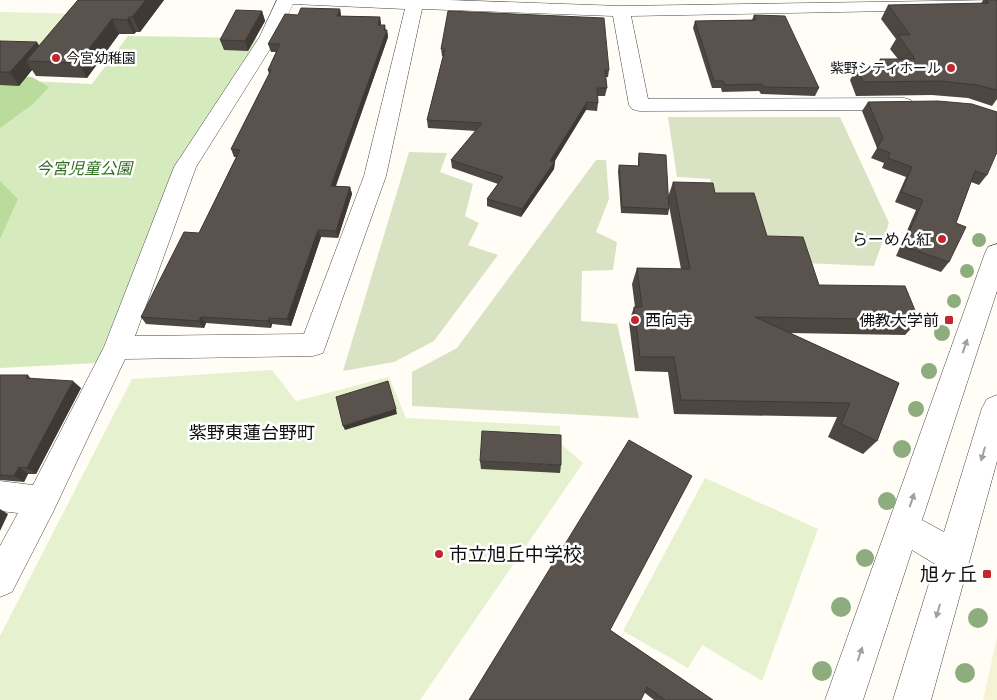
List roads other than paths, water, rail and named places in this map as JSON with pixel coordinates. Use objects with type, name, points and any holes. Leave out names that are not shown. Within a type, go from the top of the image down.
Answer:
[{"type":"street","points":[[0,580],[42,501],[117,348],[185,167],[268,38],[286,0]]},
{"type":"street","points":[[297,0],[621,11],[997,4]]},
{"type":"street","points":[[117,348],[313,345],[375,176],[415,4]]},
{"type":"street","points":[[621,11],[639,105],[923,103]]},
{"type":"street","points":[[844,700],[997,253]]},
{"type":"street","points":[[912,700],[997,408]]},
{"type":"street","points":[[0,496],[42,501]]},
{"type":"street","points":[[903,527],[954,556]]},
{"type":"place","name":"今宮幼稚園","points":[[56,58]]},
{"type":"place","name":"紫野シティホール","points":[[951,68]]},
{"type":"place","name":"らーめん紅","points":[[942,239]]},
{"type":"place","name":"西向寺","points":[[635,320]]},
{"type":"place","name":"佛教大学前","points":[[949,320]]},
{"type":"place","name":"市立旭丘中学校","points":[[439,554]]},
{"type":"place","name":"旭ヶ丘","points":[[987,574]]},
{"type":"district","name":"紫野東蓮台野町","points":[[252,433]]},
{"type":"park label","name":"今宮児童公園","points":[[84,168]]}]
